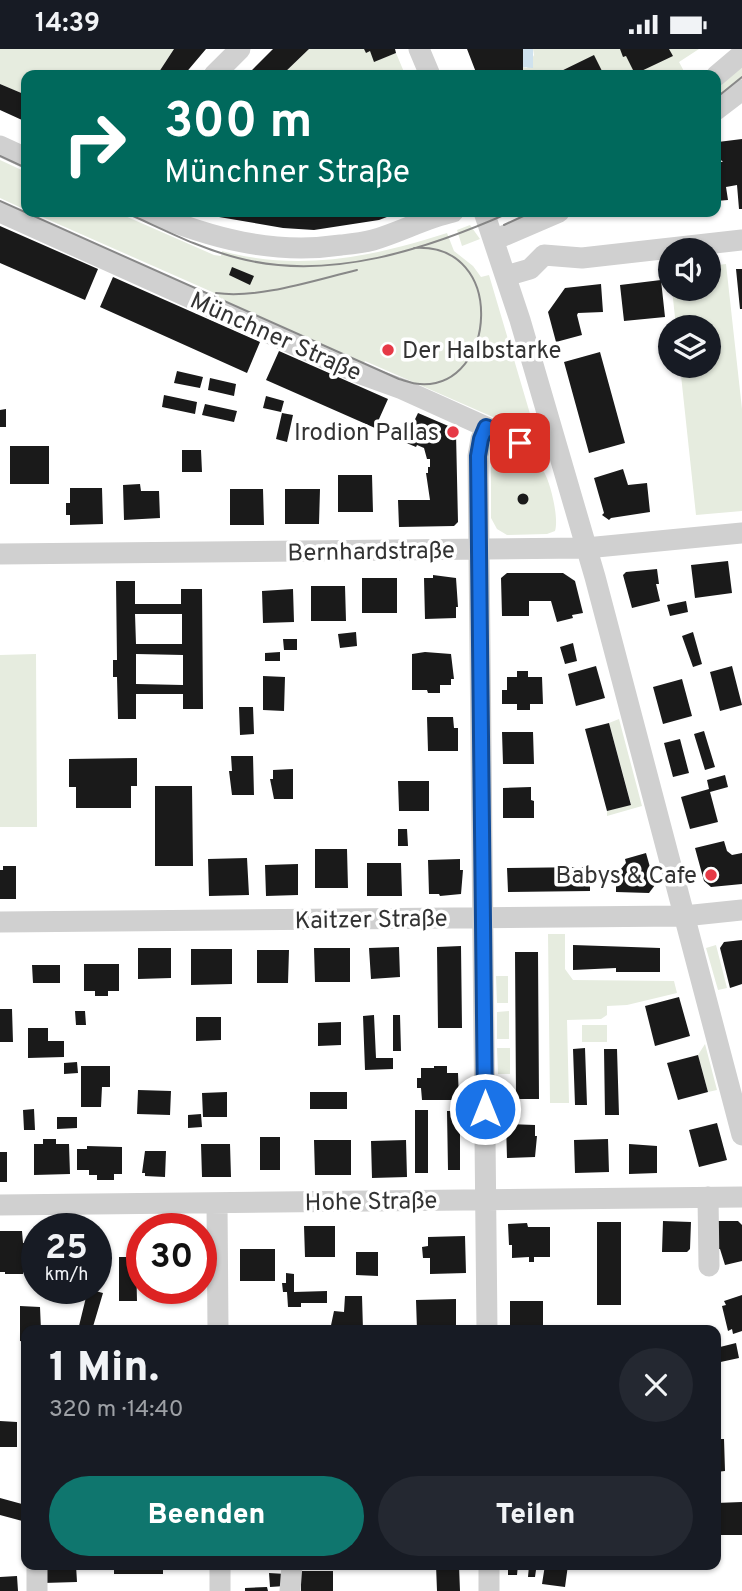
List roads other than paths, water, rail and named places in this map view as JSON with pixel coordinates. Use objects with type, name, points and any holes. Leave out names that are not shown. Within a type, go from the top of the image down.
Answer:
[{"type":"street","points":[[219,70],[240,49]]},
{"type":"street","points":[[419,49],[428,70]]},
{"type":"street","points":[[721,72],[742,54]]},
{"type":"street","points":[[721,106],[742,90]]},
{"type":"street","points":[[0,146],[21,156]]},
{"type":"street","name":"Münchner Straße","points":[[0,212],[355,372],[526,445],[556,445]]},
{"type":"street","points":[[160,217],[222,239],[272,248],[318,249],[370,241],[439,217]]},
{"type":"street","points":[[486,217],[534,368],[586,548],[742,1135]]},
{"type":"street","points":[[494,240],[547,217]]},
{"type":"street","points":[[506,276],[530,269],[544,255],[582,258],[742,240]]},
{"type":"street","points":[[486,427],[478,456],[487,1325]]},
{"type":"street","name":"Bernhardstraße","points":[[0,554],[586,548],[742,533]]},
{"type":"street","name":"Kaitzer Straße","points":[[0,922],[684,916],[742,910]]},
{"type":"street","points":[[708,1197],[709,1266]]},
{"type":"street","name":"Hohe Straße","points":[[0,1205],[742,1197]]},
{"type":"street","points":[[217,1203],[218,1325]]},
{"type":"street","points":[[37,1570],[37,1591]]},
{"type":"street","points":[[220,1570],[220,1591]]},
{"type":"street","points":[[290,1591],[292,1570]]},
{"type":"street","points":[[489,1570],[489,1591]]},
{"type":"water","points":[[523,49],[533,49],[533,68],[523,67]]},
{"type":"tram line","points":[[721,94],[742,77]]},
{"type":"tram line","points":[[0,156],[21,166]]},
{"type":"tram line","points":[[0,201],[21,210]]},
{"type":"tram line","points":[[36,217],[399,379],[420,384],[446,379],[465,364],[477,342],[481,316],[478,290],[465,267],[444,252],[414,248]]},
{"type":"tram line","points":[[135,217],[223,254],[272,264],[307,266],[378,258],[446,238],[500,217]]},
{"type":"tram line","points":[[504,225],[521,217]]},
{"type":"tram line","points":[[216,293],[268,291],[357,270]]},
{"type":"place","name":"Der Halbstarke","points":[[388,350]]},
{"type":"place","name":"Irodion Pallas","points":[[453,432]]},
{"type":"place","name":"Babys & Cafe","points":[[711,875]]}]
